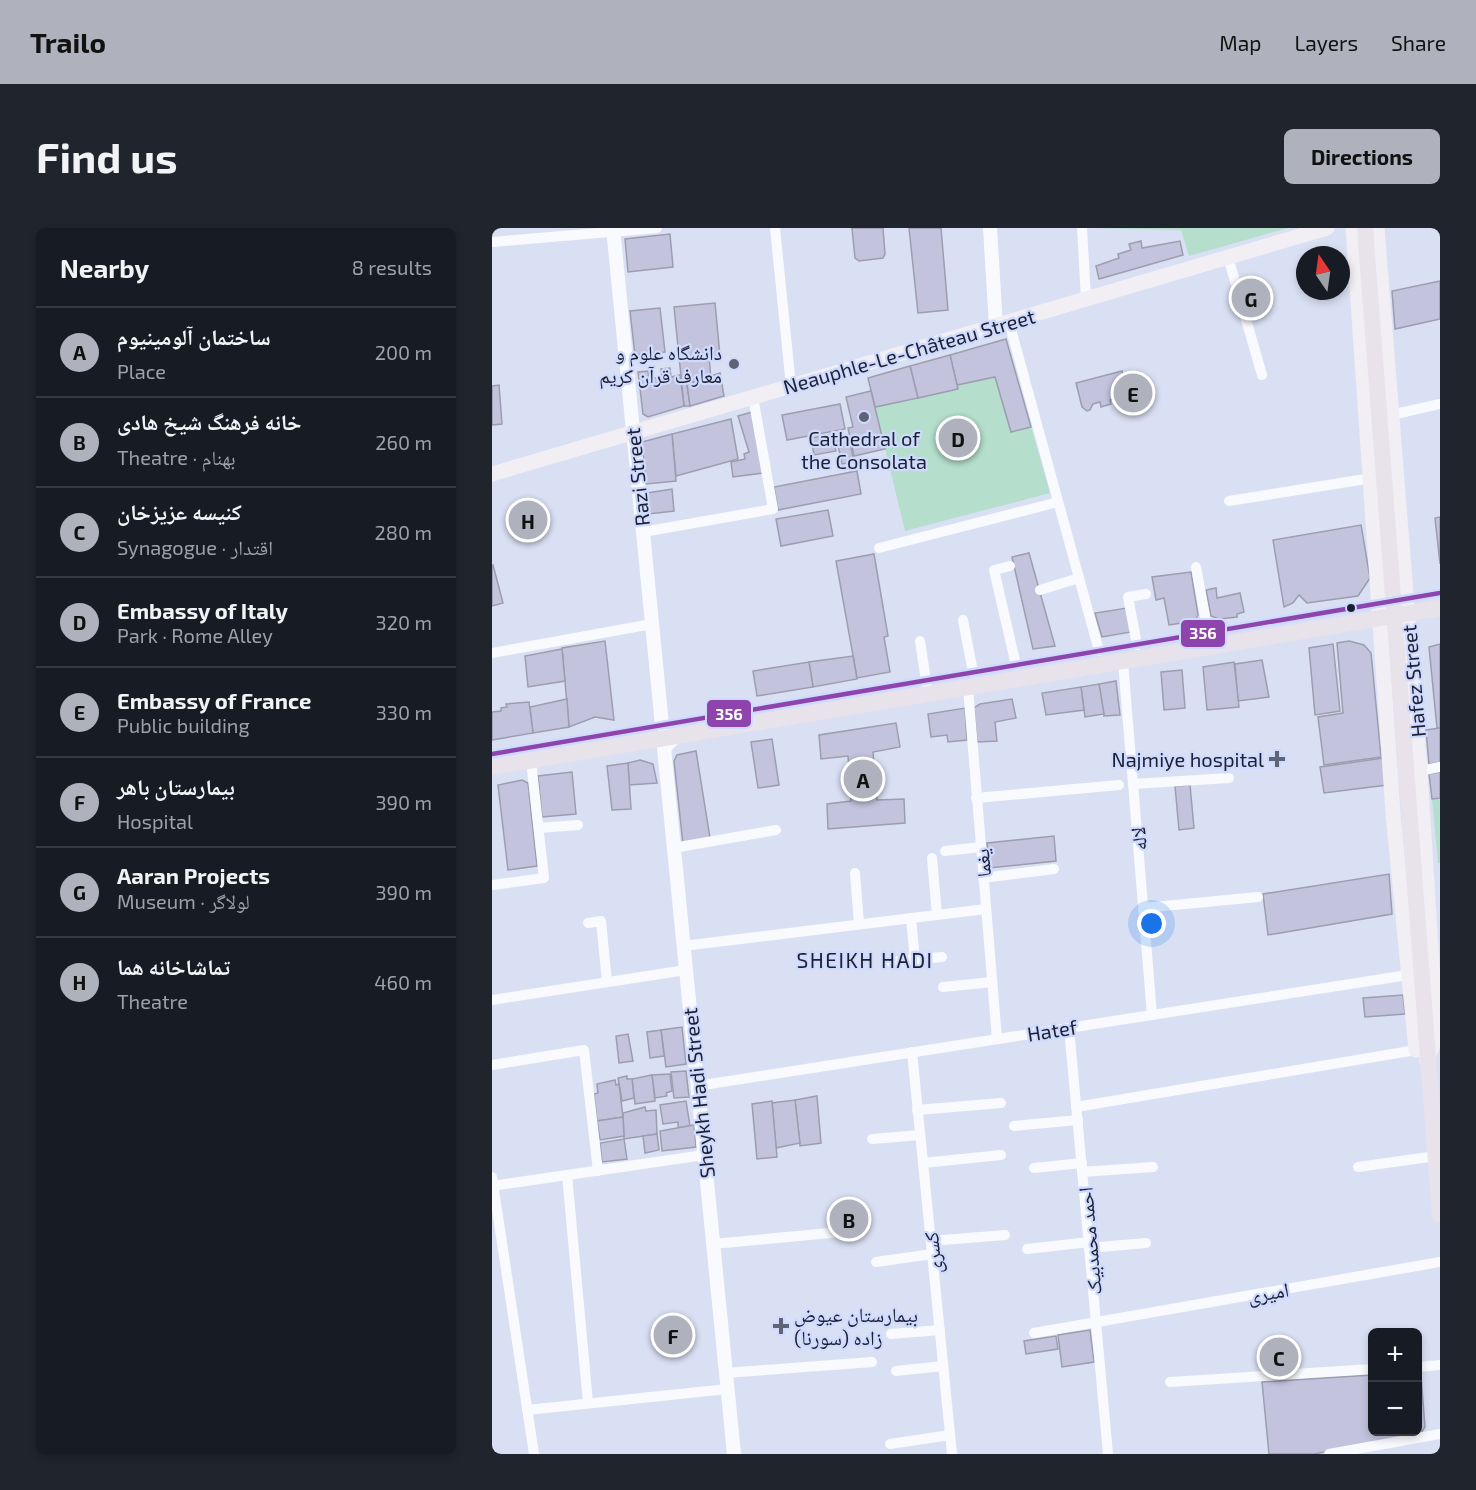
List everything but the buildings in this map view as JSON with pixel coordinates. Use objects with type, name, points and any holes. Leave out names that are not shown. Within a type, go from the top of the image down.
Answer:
[{"type":"main road","name":"Neauphle-Le-Château Street","points":[[492,474],[1327,228]]},
{"type":"main road","name":"Hafez Street","points":[[1353,228],[1372,478],[1384,692],[1408,975],[1422,1053],[1436,1156],[1440,1215]]},
{"type":"main road","name":"Hafez Street","points":[[1365,228],[1422,994],[1422,1053]]},
{"type":"main road","name":"Hafez Street","points":[[1377,228],[1390,415],[1437,980],[1436,1036],[1422,1053]]},
{"type":"main road","points":[[492,767],[666,734],[928,694],[1017,672],[1101,658],[1123,662],[1139,652],[1209,640],[1379,619],[1440,608]]},
{"type":"main road","points":[[1384,692],[1413,691]]},
{"type":"street","points":[[492,242],[657,228]]},
{"type":"street","points":[[775,228],[791,386]]},
{"type":"street","points":[[990,228],[1003,324],[1058,502],[1101,658]]},
{"type":"street","points":[[1082,228],[1086,299]]},
{"type":"street","name":"Razi Street","points":[[613,230],[652,624],[666,734]]},
{"type":"street","points":[[1228,257],[1262,375]]},
{"type":"street","points":[[643,531],[773,509],[753,397]]},
{"type":"street","points":[[1390,415],[1440,404]]},
{"type":"street","points":[[1229,501],[1372,478]]},
{"type":"street","points":[[879,548],[1058,502]]},
{"type":"street","points":[[1010,566],[994,570],[1017,672]]},
{"type":"street","points":[[1196,567],[1209,640]]},
{"type":"street","points":[[1040,590],[1079,578]]},
{"type":"street","points":[[1139,652],[1128,597],[1146,594]]},
{"type":"street","name":"یغما","points":[[963,620],[973,682],[976,798],[997,1039]]},
{"type":"street","points":[[492,653],[652,624]]},
{"type":"street","points":[[920,641],[928,694]]},
{"type":"street","name":"لاله","points":[[1123,662],[1152,1015]]},
{"type":"street","name":"Sheykh Hadi Street","points":[[666,734],[664,748],[734,1454]]},
{"type":"street","points":[[493,885],[544,878],[531,761]]},
{"type":"street","points":[[1420,771],[1440,767]]},
{"type":"street","points":[[1133,783],[1229,778]]},
{"type":"street","points":[[976,798],[1119,785]]},
{"type":"street","points":[[539,828],[578,825]]},
{"type":"street","points":[[674,848],[776,830]]},
{"type":"street","points":[[945,851],[981,847]]},
{"type":"street","points":[[932,858],[937,915]]},
{"type":"street","points":[[983,878],[1054,869]]},
{"type":"street","points":[[855,873],[859,924]]},
{"type":"street","points":[[1143,908],[1258,897]]},
{"type":"street","points":[[683,946],[986,909]]},
{"type":"street","points":[[911,918],[915,960]]},
{"type":"street","points":[[588,923],[601,921],[607,982]]},
{"type":"street","points":[[891,963],[942,957]]},
{"type":"street","points":[[492,1000],[686,970]]},
{"type":"street","name":"Hatef","points":[[697,1086],[1408,975]]},
{"type":"street","points":[[943,987],[992,982]]},
{"type":"street","name":"احمد محمدبیک","points":[[1069,1028],[1108,1454]]},
{"type":"street","points":[[492,1065],[584,1050],[598,1171]]},
{"type":"street","name":"کسری","points":[[912,1052],[952,1454]]},
{"type":"street","points":[[1076,1107],[1422,1053]]},
{"type":"street","points":[[917,1110],[1001,1103]]},
{"type":"street","points":[[1014,1126],[1078,1120]]},
{"type":"street","points":[[872,1139],[920,1135]]},
{"type":"street","points":[[534,1454],[492,1183],[598,1171],[704,1155]]},
{"type":"street","points":[[923,1163],[1001,1155]]},
{"type":"street","points":[[1358,1167],[1436,1156]]},
{"type":"street","points":[[1034,1168],[1153,1167]]},
{"type":"street","points":[[567,1175],[588,1403]]},
{"type":"street","points":[[713,1244],[862,1230]]},
{"type":"street","points":[[931,1241],[1005,1235]]},
{"type":"street","points":[[1027,1249],[1146,1244]]},
{"type":"street","points":[[876,1262],[932,1254]]},
{"type":"street","name":"امیری","points":[[1034,1333],[1440,1262]]},
{"type":"street","points":[[891,1334],[940,1330]]},
{"type":"street","points":[[726,1373],[872,1362]]},
{"type":"street","points":[[1422,1366],[1440,1365]]},
{"type":"street","points":[[896,1371],[943,1366]]},
{"type":"street","points":[[1170,1382],[1368,1369]]},
{"type":"street","points":[[527,1410],[727,1389]]},
{"type":"street","points":[[1329,1454],[1440,1434]]},
{"type":"street","points":[[890,1444],[950,1435]]},
{"type":"green space","points":[[1090,228],[1288,228],[1189,256],[1181,230]]},
{"type":"green space","points":[[1006,339],[1050,493],[905,531],[868,378]]},
{"type":"green space","points":[[1440,798],[1440,863],[1438,863],[1432,799]]},
{"type":"transit line","name":"356","points":[[492,754],[1440,593]]},
{"type":"place","name":"Aaran Projects","points":[[1251,298]]},
{"type":"place","name":"دانشگاه علوم و معارف قرآن کریم","points":[[734,364]]},
{"type":"place","name":"Embassy of France","points":[[1133,393]]},
{"type":"place","name":"Cathedral of the Consolata","points":[[864,417]]},
{"type":"place","name":"Embassy of Italy","points":[[958,438]]},
{"type":"place","name":"تماشاخانه هما","points":[[528,520]]},
{"type":"place","name":"Najmiye hospital","points":[[1277,759]]},
{"type":"place","name":"ساختمان آلومینیوم","points":[[863,779]]},
{"type":"place","name":"خانه فرهنگ شیخ هادی","points":[[849,1219]]},
{"type":"place","name":"بیمارستان عیوض زاده (سورنا)","points":[[781,1326]]},
{"type":"place","name":"بیمارستان باهر","points":[[673,1335]]},
{"type":"place","name":"کنیسه عزیزخان","points":[[1279,1357]]},
{"type":"district","name":"SHEIKH HADI","points":[[865,959]]}]
